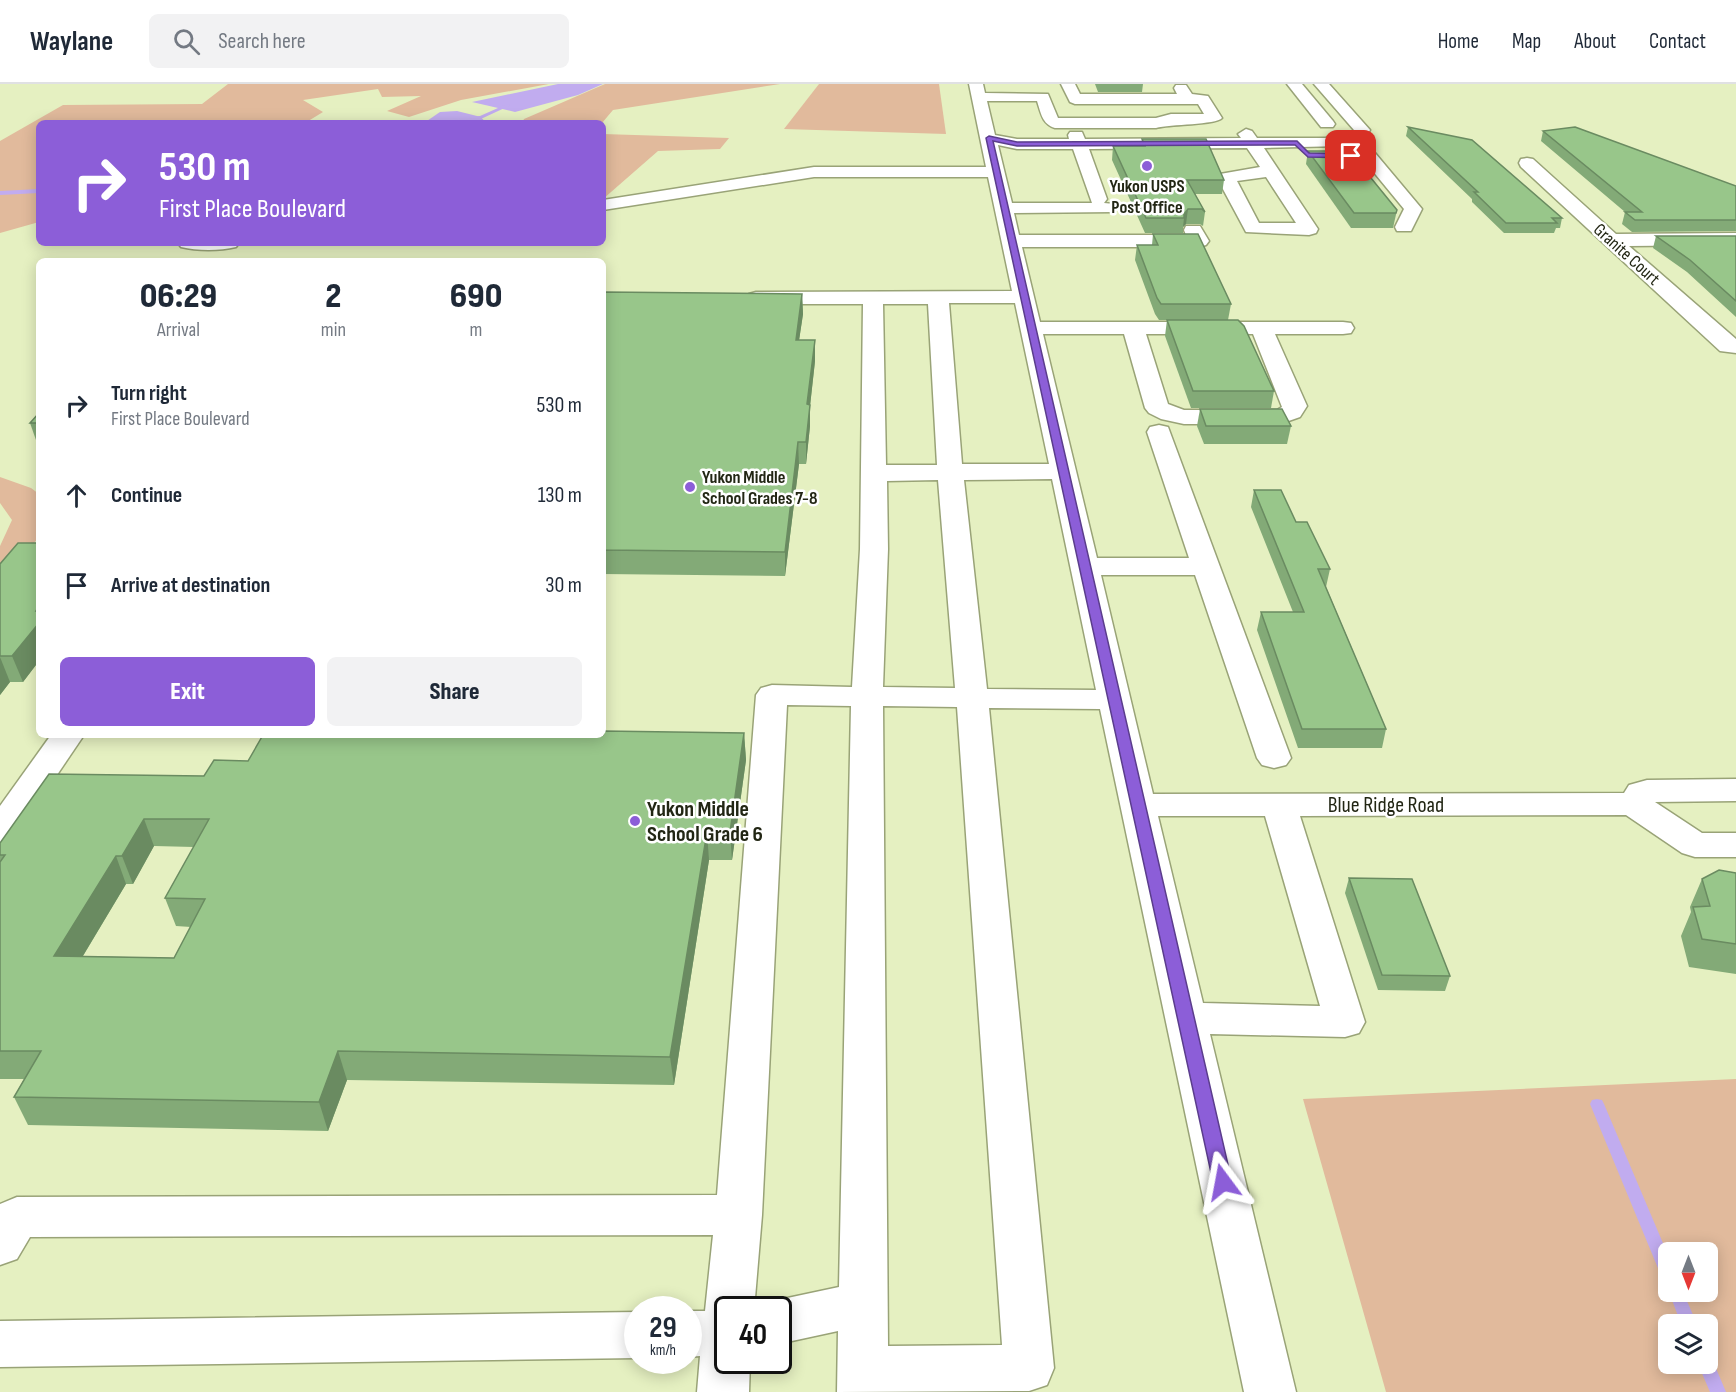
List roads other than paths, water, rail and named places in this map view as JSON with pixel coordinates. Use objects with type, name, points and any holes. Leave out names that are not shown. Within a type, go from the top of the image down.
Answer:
[{"type":"street","points":[[1068,84],[1073,99],[1094,110],[1156,123],[1167,120],[1215,118],[1203,99],[1187,99],[1094,110],[1052,122],[1040,90],[977,90],[1270,1392]]},
{"type":"street","points":[[1179,84],[1187,99]]},
{"type":"street","points":[[1077,139],[1249,139],[1329,132],[1331,128],[1294,84]]},
{"type":"street","points":[[989,138],[1017,144],[1176,135],[1297,143],[1347,142],[1357,139],[1362,130],[1322,84]]},
{"type":"street","points":[[1094,110],[1209,110]]},
{"type":"street","points":[[1167,120],[1176,135]]},
{"type":"street","points":[[1005,208],[1103,204],[1077,139]]},
{"type":"street","points":[[1249,139],[1309,229],[1253,228],[1226,178],[1269,171]]},
{"type":"street","points":[[1347,142],[1360,147],[1369,156],[1413,209],[1404,227]]},
{"type":"street","points":[[1297,143],[1308,155],[1369,156]]},
{"type":"street","name":"Granite Court","points":[[1527,163],[1732,346]]},
{"type":"street","points":[[606,205],[814,172],[997,172]]},
{"type":"street","points":[[1012,241],[1199,241],[1194,230]]},
{"type":"street","points":[[1612,240],[1736,239]]},
{"type":"street","points":[[873,297],[874,549],[867,696],[863,1381],[1029,1368],[972,698],[950,472],[938,297]]},
{"type":"street","points":[[732,298],[1024,297]]},
{"type":"street","points":[[1032,328],[1343,328]]},
{"type":"street","points":[[1133,328],[1157,408],[1169,414],[1184,417],[1280,417],[1292,412],[1295,406],[1261,328]]},
{"type":"street","points":[[1159,432],[1274,758]]},
{"type":"street","points":[[874,473],[1064,471]]},
{"type":"street","points":[[1085,567],[1206,566]]},
{"type":"street","points":[[725,1296],[739,1215],[772,695],[1115,700]]},
{"type":"street","points":[[0,832],[66,738]]},
{"type":"street","points":[[1736,790],[1647,791],[1641,793],[1634,804],[1695,845],[1736,845]]},
{"type":"street","points":[[1186,1018],[1345,1022],[1279,804]]},
{"type":"street","name":"Blue Ridge Road","points":[[1138,805],[1634,804]]},
{"type":"street","points":[[0,1245],[17,1217],[739,1215]]},
{"type":"street","points":[[792,1319],[864,1304]]},
{"type":"street","points":[[0,1344],[624,1335]]},
{"type":"street","points":[[722,1374],[723,1392]]},
{"type":"waterway","points":[[452,120],[481,117],[509,105]]},
{"type":"waterway","points":[[0,193],[36,191]]},
{"type":"waterway","points":[[1597,1104],[1658,1249]]},
{"type":"waterway","points":[[1680,1302],[1685,1314]]},
{"type":"waterway","points":[[1710,1374],[1718,1392]]},
{"type":"place","name":"Yukon USPS Post Office","points":[[1147,166]]},
{"type":"place","name":"Yukon Middle School Grades 7-8","points":[[690,487]]},
{"type":"place","name":"Yukon Middle School Grade 6","points":[[635,821]]}]
